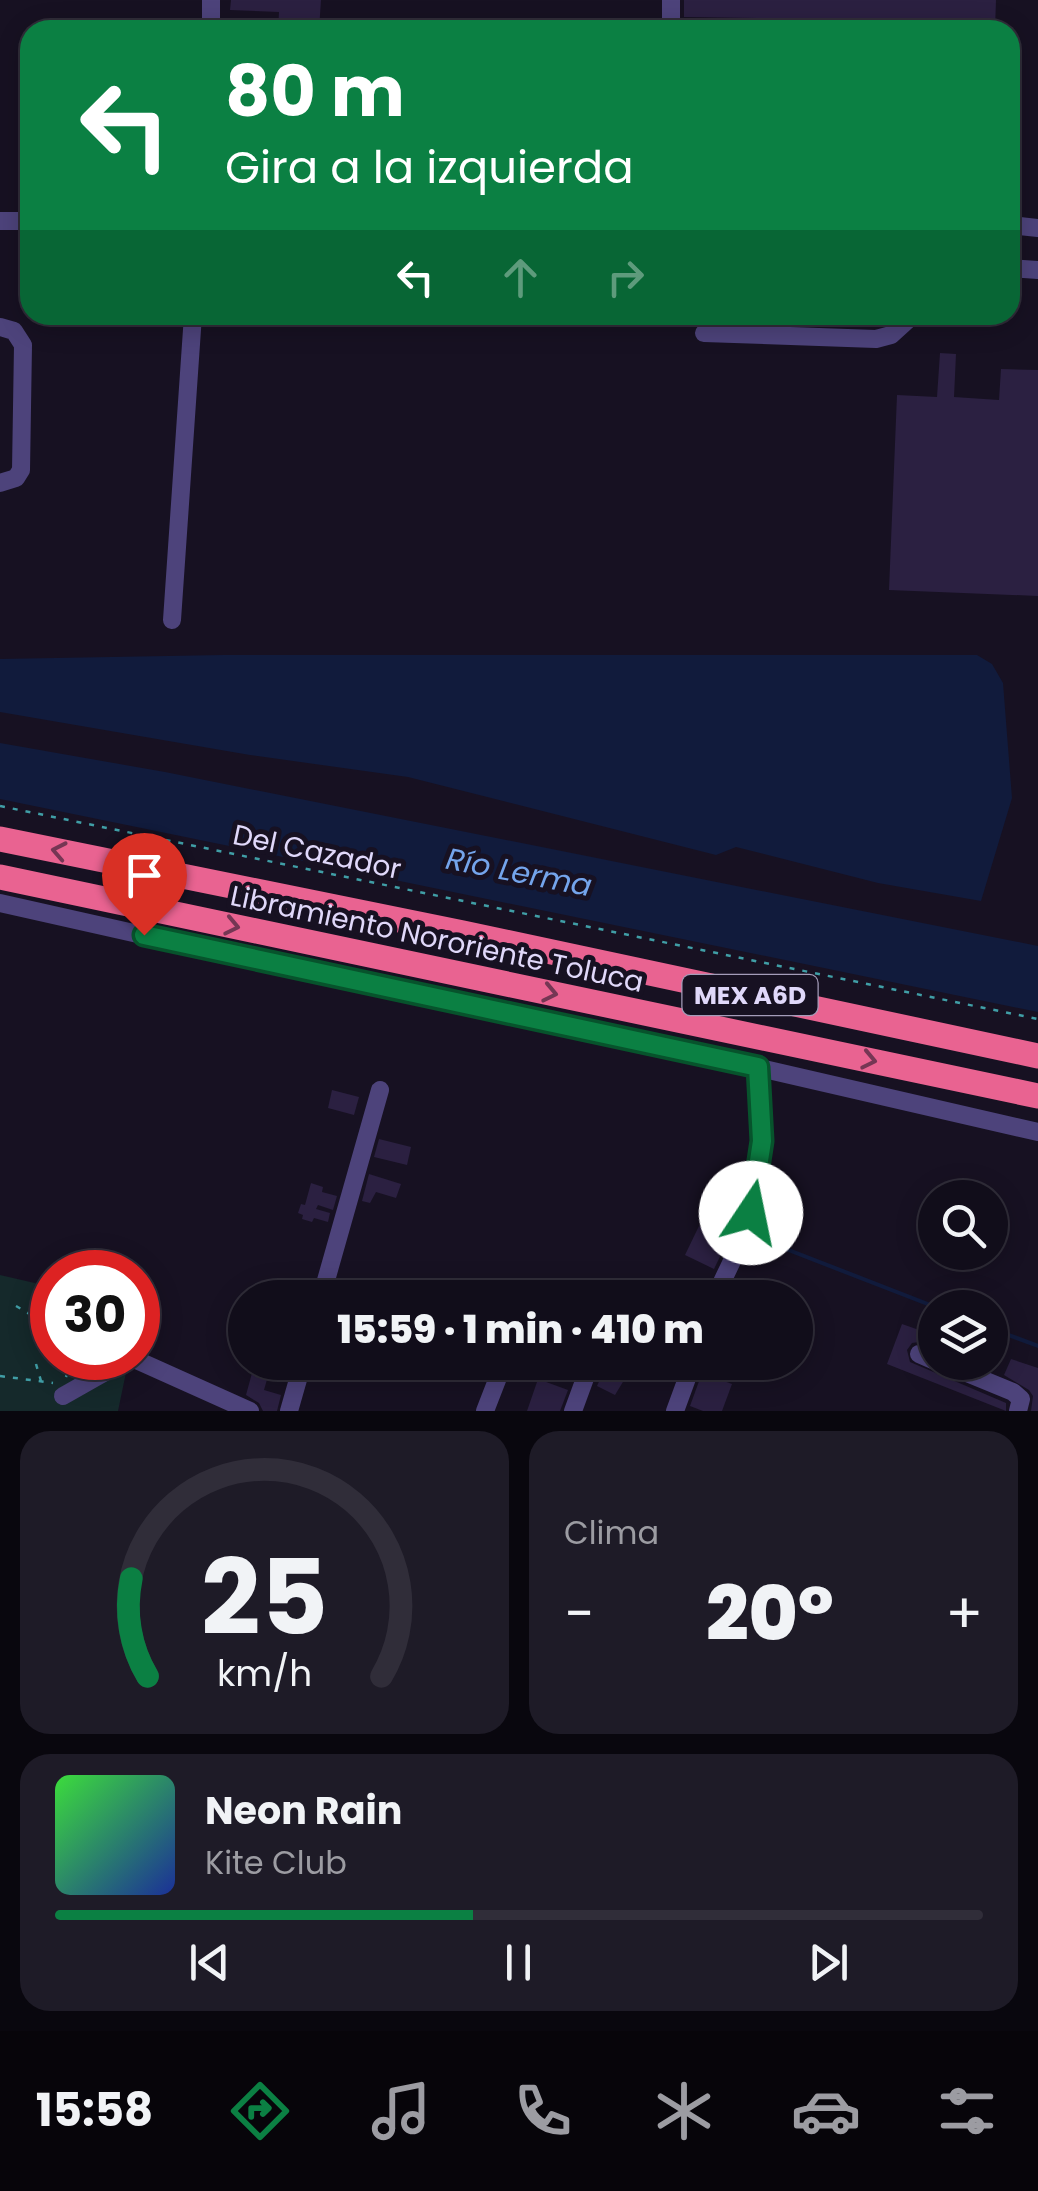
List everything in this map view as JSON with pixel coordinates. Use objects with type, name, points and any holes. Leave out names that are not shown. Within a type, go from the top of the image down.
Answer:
[{"type":"highway","name":"Libramiento Nororiente Toluca","points":[[0,839],[1038,1056]]},
{"type":"highway","name":"Libramiento Nororiente Toluca","points":[[0,878],[1038,1096]]},
{"type":"street","points":[[172,620],[193,325]]},
{"type":"street","points":[[704,333],[876,339],[891,335],[902,325]]},
{"type":"street","points":[[0,327],[14,330],[23,345],[21,470],[16,478],[0,483]]},
{"type":"street","points":[[0,903],[758,1067],[1038,1132]]},
{"type":"street","points":[[724,1280],[746,1229],[761,1164],[758,1067]]},
{"type":"street","points":[[326,1280],[380,1090]]},
{"type":"street","points":[[160,1371],[250,1411]]},
{"type":"street","points":[[63,1396],[92,1380]]},
{"type":"street","points":[[289,1411],[297,1380]]},
{"type":"street","points":[[485,1411],[497,1380]]},
{"type":"street","points":[[572,1411],[585,1380]]},
{"type":"street","points":[[675,1411],[686,1380]]},
{"type":"street","points":[[983,1380],[1021,1398],[1018,1411]]},
{"type":"path","name":"Del Cazador","points":[[0,806],[1038,1019]]},
{"type":"path","points":[[16,1306],[30,1314]]},
{"type":"path","points":[[0,1376],[64,1384],[65,1380]]},
{"type":"green space","points":[[0,1275],[30,1282],[30,1380],[124,1380],[118,1411],[0,1411]]},
{"type":"water","points":[[223,655],[977,655],[992,664],[1003,683],[1012,798],[981,901],[878,883],[736,847],[716,855],[408,777],[250,755],[0,712],[0,659]]},
{"type":"water","name":"Río Lerma","points":[[0,743],[165,772],[1038,946],[1038,1012],[0,799]]},
{"type":"building","points":[[231,0],[321,0],[320,20],[279,20],[279,12],[230,10]]},
{"type":"building","points":[[684,0],[996,0],[995,20],[684,17]]},
{"type":"building","points":[[940,353],[956,354],[954,397],[999,400],[1001,369],[1038,370],[1038,596],[889,590],[897,395],[937,397]]},
{"type":"building","points":[[332,1090],[359,1097],[354,1115],[328,1108]]},
{"type":"building","points":[[379,1139],[411,1147],[407,1165],[374,1157]]},
{"type":"building","points":[[369,1174],[401,1184],[396,1198],[376,1192],[370,1203],[362,1201]]},
{"type":"building","points":[[311,1183],[323,1187],[322,1192],[337,1196],[333,1210],[318,1205],[316,1209],[330,1213],[328,1222],[302,1219],[303,1215],[298,1213],[301,1204],[305,1205]]},
{"type":"building","points":[[699,1226],[728,1240],[714,1269],[685,1255]]},
{"type":"building","points":[[902,1324],[918,1330],[918,1342],[907,1350],[910,1362],[918,1365],[918,1376],[887,1364]]},
{"type":"building","points":[[1011,1359],[1038,1368],[1038,1411],[1031,1411],[1033,1396],[1029,1390],[1008,1377]]},
{"type":"building","points":[[250,1380],[267,1380],[264,1390],[281,1395],[277,1411],[263,1411],[259,1403],[246,1395]]},
{"type":"building","points":[[538,1380],[568,1390],[560,1411],[527,1411]]},
{"type":"building","points":[[600,1380],[624,1380],[615,1395],[597,1386]]},
{"type":"building","points":[[699,1380],[732,1384],[722,1411],[690,1406]]},
{"type":"building","points":[[928,1380],[952,1380],[1006,1403],[1006,1411]]},
{"type":"waterway","points":[[768,1242],[918,1300]]},
{"type":"waterway","points":[[1008,1335],[1038,1346]]},
{"type":"route","points":[[144,935],[758,1067],[761,1164],[751,1213]]}]
